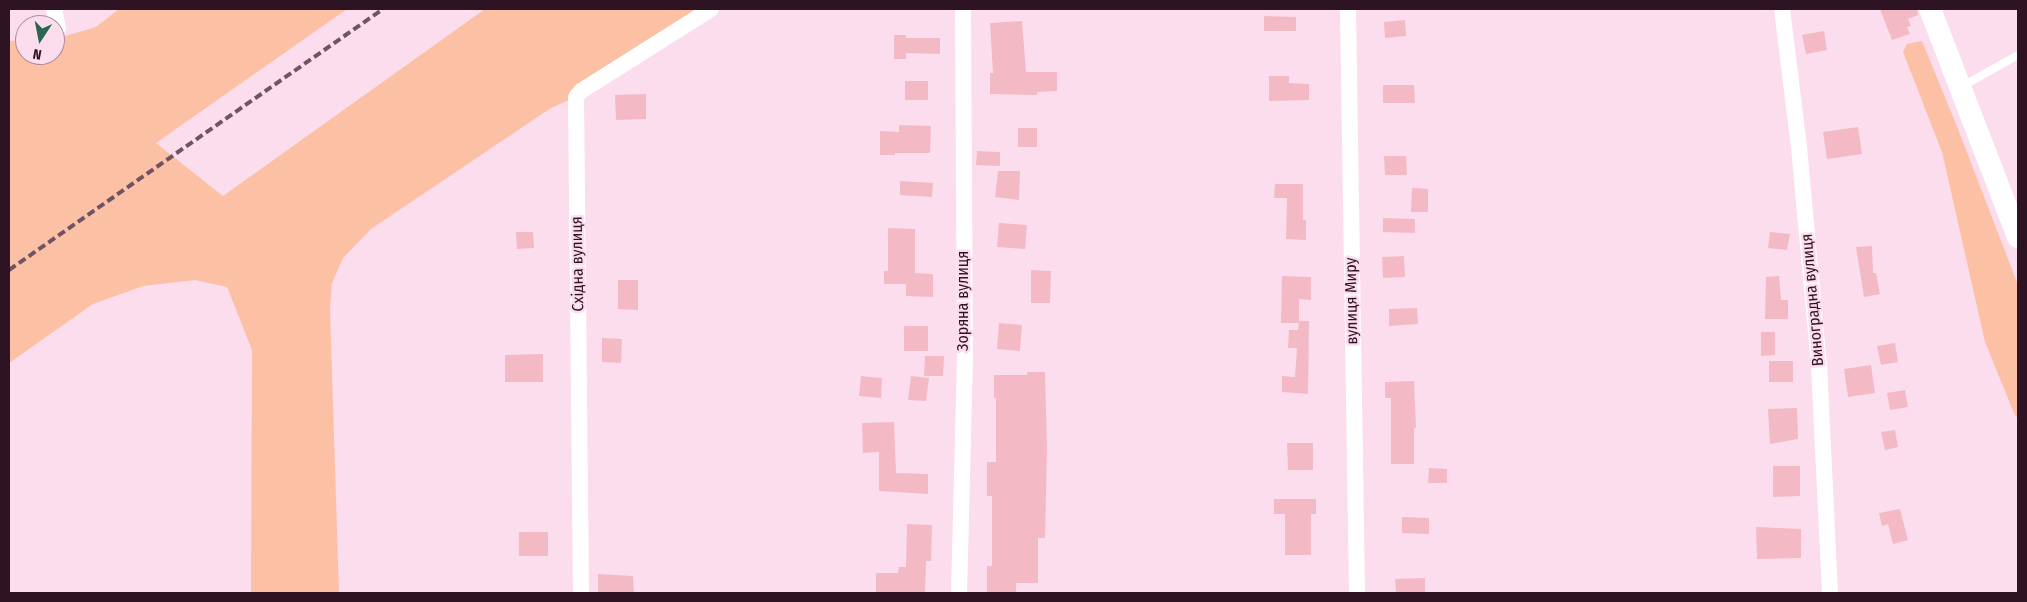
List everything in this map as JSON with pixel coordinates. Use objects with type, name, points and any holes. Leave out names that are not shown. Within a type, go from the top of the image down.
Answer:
[{"type":"main road","points":[[1930,9],[2018,237]]},
{"type":"street","name":"Східна вулиця","points":[[581,593],[576,97],[581,91],[711,9]]},
{"type":"street","name":"Зоряна вулиця","points":[[959,593],[965,358],[963,9]]},
{"type":"street","name":"вулиця Миру","points":[[1348,9],[1357,593]]},
{"type":"street","name":"Виноградна вулиця","points":[[1782,9],[1800,147],[1820,365],[1830,593]]},
{"type":"lane","points":[[1961,88],[2018,55]]},
{"type":"shaded area","points":[[119,9],[347,9],[156,143],[223,196],[485,9],[713,9],[576,97],[551,108],[371,229],[343,258],[332,283],[330,309],[339,593],[251,593],[252,350],[227,287],[195,280],[143,286],[93,304],[9,363],[9,41],[15,41],[15,65],[65,65],[65,36],[96,27]]},
{"type":"shaded area","points":[[1922,41],[2018,285],[2018,419],[1985,342],[1942,152],[1903,52],[1907,44]]},
{"type":"building","points":[[1880,9],[1917,9],[1918,15],[1908,19],[1911,26],[1907,27],[1910,34],[1892,40]]},
{"type":"building","points":[[1264,16],[1296,17],[1296,31],[1264,31]]},
{"type":"building","points":[[1405,20],[1406,36],[1385,38],[1384,22]]},
{"type":"building","points":[[1022,21],[1026,72],[1057,72],[1057,91],[1037,92],[1037,95],[990,94],[990,73],[993,73],[990,23]]},
{"type":"building","points":[[1824,31],[1827,50],[1806,54],[1802,35]]},
{"type":"building","points":[[894,35],[906,35],[906,38],[940,38],[940,54],[906,53],[906,59],[894,59]]},
{"type":"building","points":[[1269,76],[1289,76],[1289,83],[1309,84],[1309,100],[1269,101]]},
{"type":"building","points":[[905,81],[928,81],[928,100],[905,100]]},
{"type":"building","points":[[1383,85],[1414,85],[1415,103],[1383,103]]},
{"type":"building","points":[[646,94],[646,119],[616,120],[615,95]]},
{"type":"building","points":[[899,125],[931,126],[930,153],[880,155],[880,131],[899,132]]},
{"type":"building","points":[[1858,127],[1862,154],[1827,159],[1823,132]]},
{"type":"building","points":[[1018,128],[1037,128],[1037,147],[1018,147]]},
{"type":"building","points":[[977,151],[1000,152],[1000,166],[976,165]]},
{"type":"building","points":[[1384,156],[1406,156],[1407,175],[1385,175]]},
{"type":"building","points":[[998,171],[1020,171],[1019,200],[995,197]]},
{"type":"building","points":[[900,181],[933,183],[932,197],[900,195]]},
{"type":"building","points":[[1275,184],[1303,184],[1303,220],[1306,220],[1306,240],[1286,239],[1287,198],[1274,198]]},
{"type":"building","points":[[1412,188],[1428,189],[1428,212],[1411,212]]},
{"type":"building","points":[[1383,218],[1415,219],[1415,233],[1383,232]]},
{"type":"building","points":[[999,223],[1027,225],[1025,249],[997,247]]},
{"type":"building","points":[[888,228],[915,229],[915,273],[933,274],[933,297],[906,296],[906,284],[884,284],[884,271],[888,271]]},
{"type":"building","points":[[516,232],[533,232],[534,248],[517,249]]},
{"type":"building","points":[[1770,232],[1790,234],[1787,250],[1768,248]]},
{"type":"building","points":[[1872,246],[1873,273],[1876,273],[1880,294],[1864,297],[1856,247]]},
{"type":"building","points":[[1404,256],[1405,277],[1383,278],[1382,257]]},
{"type":"building","points":[[1031,270],[1051,271],[1050,303],[1031,303]]},
{"type":"building","points":[[1282,276],[1311,277],[1311,300],[1299,299],[1299,323],[1281,323]]},
{"type":"building","points":[[1779,276],[1781,300],[1788,300],[1788,319],[1765,319],[1766,277]]},
{"type":"building","points":[[618,280],[638,280],[638,310],[618,309]]},
{"type":"building","points":[[1417,308],[1418,324],[1389,326],[1389,309]]},
{"type":"building","points":[[1299,321],[1309,321],[1308,394],[1282,392],[1282,376],[1295,377],[1297,348],[1288,348],[1289,330],[1298,330]]},
{"type":"building","points":[[999,323],[1022,325],[1020,351],[997,349]]},
{"type":"building","points":[[904,326],[928,326],[928,351],[904,351]]},
{"type":"building","points":[[1761,332],[1775,332],[1775,355],[1761,356]]},
{"type":"building","points":[[602,338],[622,339],[621,363],[602,362]]},
{"type":"building","points":[[1895,343],[1898,362],[1881,365],[1877,346]]},
{"type":"building","points":[[543,354],[543,382],[505,382],[505,355]]},
{"type":"building","points":[[925,356],[944,356],[943,376],[924,376]]},
{"type":"building","points":[[1769,361],[1793,361],[1793,382],[1769,382]]},
{"type":"building","points":[[1871,365],[1875,393],[1848,397],[1844,369]]},
{"type":"building","points":[[1027,372],[1045,372],[1047,448],[1045,538],[1038,538],[1038,583],[1016,583],[1016,593],[987,593],[987,566],[992,566],[992,496],[987,496],[987,462],[996,462],[994,375],[1027,375]]},
{"type":"building","points":[[861,376],[882,378],[881,398],[859,396]]},
{"type":"building","points":[[911,376],[929,378],[926,401],[908,400]]},
{"type":"building","points":[[1414,381],[1416,428],[1414,428],[1414,464],[1391,464],[1391,398],[1385,398],[1385,382]]},
{"type":"building","points":[[1905,390],[1908,407],[1890,410],[1887,393]]},
{"type":"building","points":[[1797,408],[1798,439],[1770,444],[1768,409]]},
{"type":"building","points":[[894,422],[896,473],[928,474],[928,494],[879,491],[879,452],[863,453],[862,423]]},
{"type":"building","points":[[1895,430],[1898,447],[1885,450],[1881,432]]},
{"type":"building","points":[[1287,443],[1313,443],[1313,470],[1288,470]]},
{"type":"building","points":[[1773,466],[1800,466],[1800,496],[1773,497]]},
{"type":"building","points":[[1429,468],[1447,469],[1447,483],[1428,483]]},
{"type":"building","points":[[1274,499],[1316,499],[1316,514],[1311,514],[1311,555],[1285,555],[1285,514],[1274,514]]},
{"type":"building","points":[[1900,509],[1908,540],[1893,544],[1888,524],[1882,526],[1879,513]]},
{"type":"building","points":[[1402,517],[1429,518],[1429,534],[1402,533]]},
{"type":"building","points":[[907,524],[932,525],[931,561],[926,561],[925,593],[876,592],[876,573],[898,573],[899,567],[906,567]]},
{"type":"building","points":[[1756,527],[1801,529],[1801,558],[1757,559]]},
{"type":"building","points":[[519,532],[548,532],[548,556],[519,556]]},
{"type":"building","points":[[598,574],[633,576],[634,593],[598,593]]},
{"type":"building","points":[[1425,578],[1425,593],[1396,593],[1395,579]]},
{"type":"railway","points":[[9,270],[383,9]]}]
